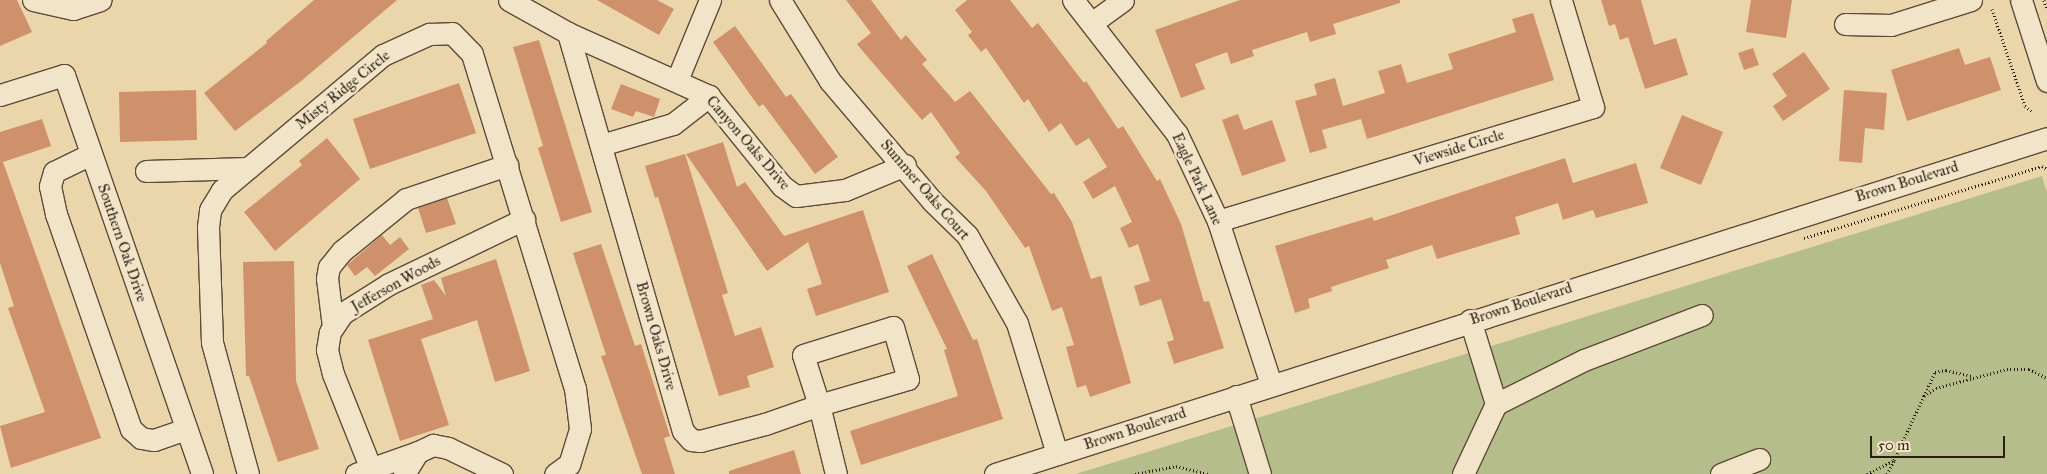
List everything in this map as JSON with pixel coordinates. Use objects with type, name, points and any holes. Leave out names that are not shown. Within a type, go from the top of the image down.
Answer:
[{"type":"street","points":[[33,0],[73,8],[100,0]]},
{"type":"street","name":"Canyon Oaks Drive","points":[[509,0],[568,33],[677,80],[709,96],[782,186],[796,196],[845,190],[905,165]]},
{"type":"street","points":[[677,80],[710,0]]},
{"type":"street","name":"Summer Oaks Court","points":[[780,0],[830,81],[905,165],[932,201],[967,235],[1017,323],[1057,454]]},
{"type":"street","name":"Eagle Park Lane","points":[[1073,0],[1093,22],[1177,134],[1218,221],[1271,384]]},
{"type":"street","points":[[1093,22],[1123,0]]},
{"type":"street","name":"Viewside Circle","points":[[1218,221],[1593,107],[1561,0]]},
{"type":"street","points":[[1845,24],[1891,25],[1971,0]]},
{"type":"street","points":[[2021,0],[2047,81]]},
{"type":"street","name":"Misty Ridge Circle","points":[[248,474],[212,342],[208,227],[216,198],[248,168],[383,55],[429,34],[452,33],[472,54],[524,218],[577,400],[580,429],[568,464],[555,474]]},
{"type":"street","name":"Brown Oaks Drive","points":[[568,33],[683,431],[691,440],[700,441],[765,424],[819,405]]},
{"type":"street","name":"Southern Oak Drive","points":[[0,95],[64,75],[202,474]]},
{"type":"street","points":[[601,145],[673,124],[709,96]]},
{"type":"street","name":"Brown Boulevard","points":[[995,474],[1470,320],[2047,138]]},
{"type":"street","points":[[91,154],[54,172],[50,186],[56,214],[131,429],[141,438],[154,440],[186,429]]},
{"type":"street","points":[[333,327],[327,278],[329,267],[342,252],[406,199],[507,165]]},
{"type":"street","points":[[146,171],[248,168]]},
{"type":"street","name":"Jefferson Woods","points":[[366,473],[333,374],[327,350],[333,327],[343,313],[389,284],[524,218]]},
{"type":"street","points":[[1463,474],[1496,404],[1584,360],[1702,315]]},
{"type":"street","points":[[1470,320],[1496,404]]},
{"type":"street","points":[[819,405],[908,379],[893,327],[803,354],[819,405],[836,474]]},
{"type":"street","points":[[1236,396],[1260,474]]},
{"type":"street","points":[[366,473],[433,445],[448,448],[502,474]]},
{"type":"street","points":[[404,474],[418,452]]},
{"type":"street","points":[[1721,474],[1759,459]]},
{"type":"path","points":[[2044,0],[2047,10]]},
{"type":"path","points":[[1992,8],[2025,106],[2033,112]]},
{"type":"path","points":[[1794,241],[2042,166],[2047,169]]},
{"type":"path","points":[[1924,396],[1936,388],[1971,376],[2007,369],[2029,369],[2047,378]]},
{"type":"path","points":[[1887,474],[1935,372],[1946,370],[1971,376]]},
{"type":"path","points":[[1867,474],[1894,460]]},
{"type":"path","points":[[1135,474],[1176,466],[1209,474]]},
{"type":"green space","points":[[2042,176],[2047,192],[2047,474],[1076,474]]},
{"type":"building","points":[[0,0],[17,0],[32,32],[0,46]]},
{"type":"building","points":[[314,0],[397,0],[300,82],[235,131],[204,93],[267,43],[266,41]]},
{"type":"building","points":[[597,0],[657,0],[674,9],[659,35]]},
{"type":"building","points":[[846,0],[871,0],[901,40],[906,35],[927,60],[922,64],[955,102],[970,91],[1051,194],[1054,193],[1072,222],[1091,279],[1101,276],[1131,383],[1090,397],[1086,385],[1077,388],[1066,347],[1074,345],[1062,307],[1052,311],[1029,246],[1025,248],[986,191],[955,157],[960,153],[931,112],[922,120],[857,44],[871,33]]},
{"type":"building","points":[[967,0],[1010,0],[1032,28],[1038,23],[1084,83],[1086,81],[1118,129],[1123,126],[1157,181],[1160,179],[1181,224],[1204,302],[1209,301],[1224,348],[1174,364],[1167,342],[1174,340],[1161,299],[1140,306],[1134,286],[1150,281],[1138,244],[1129,248],[1120,228],[1132,222],[1115,186],[1093,199],[1083,182],[1107,167],[1089,138],[1076,146],[1061,123],[1049,132],[1028,99],[1024,103],[986,48],[981,52],[968,35],[972,32],[955,10]]},
{"type":"building","points":[[1240,0],[1400,0],[1400,3],[1333,24],[1336,34],[1310,42],[1307,32],[1252,50],[1254,56],[1231,64],[1227,52],[1195,64],[1205,89],[1181,98],[1155,30]]},
{"type":"building","points":[[1601,0],[1641,0],[1654,45],[1676,38],[1688,75],[1645,89],[1628,37],[1620,40],[1615,24],[1609,26]]},
{"type":"building","points":[[1751,0],[1792,0],[1786,38],[1746,32]]},
{"type":"building","points":[[1533,13],[1554,80],[1367,139],[1361,119],[1322,130],[1327,148],[1310,153],[1295,101],[1317,95],[1314,84],[1335,78],[1343,106],[1385,93],[1378,71],[1401,64],[1407,83],[1453,69],[1448,54],[1516,32],[1512,19]]},
{"type":"building","points":[[735,26],[786,97],[791,94],[838,157],[815,174],[763,104],[759,107],[713,42]]},
{"type":"building","points":[[539,40],[592,212],[561,222],[538,148],[543,146],[513,47]]},
{"type":"building","points":[[1753,48],[1759,65],[1744,70],[1738,53]]},
{"type":"building","points":[[1959,48],[1965,65],[1990,57],[2001,90],[1907,121],[1891,70]]},
{"type":"building","points":[[1804,52],[1830,89],[1783,121],[1773,106],[1787,96],[1772,74]]},
{"type":"building","points":[[459,83],[476,133],[370,169],[353,119]]},
{"type":"building","points":[[621,84],[660,99],[654,117],[636,111],[633,117],[611,109]]},
{"type":"building","points":[[196,90],[197,140],[120,142],[119,92]]},
{"type":"building","points":[[1844,90],[1887,93],[1884,130],[1865,128],[1862,163],[1839,161]]},
{"type":"building","points":[[1238,114],[1244,130],[1272,120],[1286,161],[1242,176],[1222,120]]},
{"type":"building","points":[[1682,115],[1723,132],[1701,185],[1660,168]]},
{"type":"building","points":[[42,119],[51,146],[3,162],[101,438],[11,468],[0,426],[45,412],[8,308],[14,306],[0,263],[0,132]]},
{"type":"building","points":[[327,138],[360,179],[275,251],[244,212],[302,165],[299,161]]},
{"type":"building","points":[[723,142],[737,187],[745,182],[784,236],[863,210],[889,292],[816,316],[807,289],[822,284],[808,242],[767,271],[686,154]]},
{"type":"building","points":[[685,154],[728,293],[722,295],[735,336],[761,327],[774,367],[747,376],[750,387],[719,396],[658,197],[655,198],[645,166]]},
{"type":"building","points":[[1565,158],[1573,183],[1636,163],[1648,203],[1596,218],[1593,210],[1563,220],[1558,203],[1515,217],[1520,234],[1437,259],[1432,245],[1386,260],[1389,268],[1331,287],[1332,291],[1308,299],[1310,308],[1295,313],[1275,246],[1372,217],[1374,221]]},
{"type":"building","points":[[447,198],[456,224],[426,233],[418,208]]},
{"type":"building","points":[[382,235],[390,245],[400,237],[409,249],[375,276],[367,267],[355,276],[347,265]]},
{"type":"building","points":[[601,244],[635,346],[641,344],[670,436],[664,438],[675,474],[642,474],[601,356],[606,355],[573,253]]},
{"type":"building","points":[[932,254],[973,340],[977,339],[1003,419],[861,465],[850,431],[958,396],[944,350],[947,349],[907,266]]},
{"type":"building","points":[[496,259],[530,371],[495,382],[477,320],[421,339],[449,425],[400,441],[368,340],[433,319],[421,285],[434,280],[446,296],[441,278]]},
{"type":"building","points":[[294,261],[296,381],[319,449],[278,462],[249,376],[246,376],[243,262]]},
{"type":"building","points":[[794,450],[801,474],[729,474],[729,471]]}]
